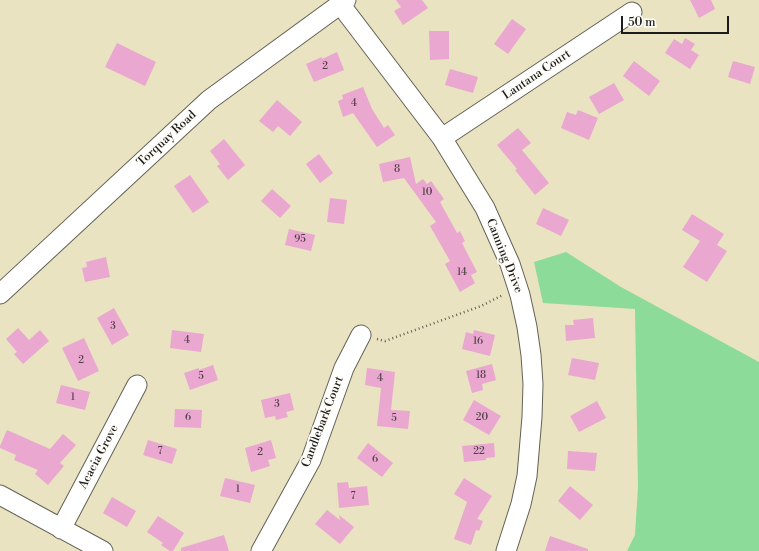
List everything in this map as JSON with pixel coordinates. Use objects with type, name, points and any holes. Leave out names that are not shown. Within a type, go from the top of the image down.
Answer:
[{"type":"street","name":"Canning Drive","points":[[343,2],[442,138],[484,208],[510,264],[518,288],[527,327],[531,355],[533,384],[532,417],[527,476],[506,551]]},
{"type":"street","name":"Torquay Road","points":[[0,294],[209,100],[343,2]]},
{"type":"street","name":"Lantana Court","points":[[442,138],[632,12]]},
{"type":"street","name":"Candlebark Court","points":[[261,551],[311,460],[344,368],[361,335]]},
{"type":"street","name":"Acacia Grove","points":[[61,528],[137,385]]},
{"type":"street","points":[[0,495],[103,551]]},
{"type":"path","points":[[361,335],[384,341],[481,306],[518,288]]},
{"type":"green space","points":[[566,252],[621,287],[759,362],[759,551],[627,551],[635,535],[638,487],[635,309],[543,303],[534,262]]},
{"type":"building","points":[[396,0],[422,0],[428,8],[403,25],[394,11],[401,7]]},
{"type":"building","points":[[690,0],[711,0],[715,9],[699,18]]},
{"type":"building","points":[[512,19],[526,29],[508,54],[494,44]]},
{"type":"building","points":[[429,31],[449,31],[449,59],[430,60]]},
{"type":"building","points":[[685,38],[695,44],[691,50],[699,55],[690,69],[665,53],[674,39],[682,44]]},
{"type":"building","points":[[117,43],[156,62],[145,86],[105,67]]},
{"type":"building","points":[[337,52],[344,70],[314,82],[306,64]]},
{"type":"building","points":[[634,61],[660,81],[649,96],[623,76]]},
{"type":"building","points":[[733,61],[755,67],[750,84],[728,77]]},
{"type":"building","points":[[450,69],[478,77],[473,93],[445,85]]},
{"type":"building","points":[[614,83],[624,100],[599,114],[589,97]]},
{"type":"building","points":[[363,87],[372,109],[384,128],[388,125],[395,135],[377,147],[353,113],[343,117],[338,101],[343,99],[342,95]]},
{"type":"building","points":[[277,100],[302,122],[290,136],[278,126],[273,132],[259,121]]},
{"type":"building","points":[[578,110],[598,118],[589,140],[561,128],[567,112],[576,115]]},
{"type":"building","points":[[518,128],[531,143],[522,150],[549,183],[535,195],[515,170],[517,169],[497,145]]},
{"type":"building","points":[[224,139],[245,165],[228,180],[217,166],[220,164],[210,151]]},
{"type":"building","points":[[319,154],[333,173],[320,183],[306,164]]},
{"type":"building","points":[[410,157],[416,184],[423,179],[427,184],[431,181],[444,199],[440,202],[457,233],[460,231],[465,241],[462,243],[477,272],[471,275],[475,283],[460,292],[445,264],[450,261],[430,226],[436,222],[404,178],[383,182],[379,164]]},
{"type":"building","points":[[190,175],[209,202],[193,213],[174,186]]},
{"type":"building","points":[[272,189],[291,206],[280,218],[261,201]]},
{"type":"building","points":[[330,198],[347,200],[344,224],[327,222]]},
{"type":"building","points":[[543,208],[569,220],[561,236],[536,224]]},
{"type":"building","points":[[692,214],[724,234],[717,245],[727,251],[707,282],[683,267],[700,241],[682,230]]},
{"type":"building","points":[[289,229],[315,235],[311,251],[285,245]]},
{"type":"building","points":[[106,257],[110,277],[85,282],[82,268],[87,267],[86,262]]},
{"type":"building","points":[[114,308],[129,335],[112,345],[97,318]]},
{"type":"building","points":[[593,318],[595,338],[566,341],[565,325],[574,325],[573,320]]},
{"type":"building","points":[[18,328],[29,340],[40,330],[49,341],[23,364],[14,354],[17,352],[6,339]]},
{"type":"building","points":[[172,330],[204,334],[201,352],[170,348]]},
{"type":"building","points":[[474,330],[495,335],[490,356],[462,349],[466,332],[473,334]]},
{"type":"building","points":[[84,338],[99,371],[78,381],[62,348]]},
{"type":"building","points":[[572,358],[599,363],[595,380],[568,375]]},
{"type":"building","points":[[492,364],[496,380],[482,384],[483,390],[472,393],[466,371]]},
{"type":"building","points":[[213,365],[218,380],[190,390],[184,373]]},
{"type":"building","points":[[367,368],[395,372],[391,410],[410,411],[408,429],[377,426],[381,388],[365,385]]},
{"type":"building","points":[[61,385],[90,392],[85,410],[56,403]]},
{"type":"building","points":[[290,393],[294,410],[286,412],[288,417],[276,420],[275,416],[265,418],[261,400]]},
{"type":"building","points":[[474,400],[501,416],[489,435],[463,420]]},
{"type":"building","points":[[597,401],[606,418],[579,432],[570,416]]},
{"type":"building","points":[[175,409],[202,410],[201,428],[174,427]]},
{"type":"building","points":[[7,430],[50,449],[63,434],[76,445],[60,463],[64,466],[48,485],[35,474],[38,470],[14,460],[16,455],[0,448]]},
{"type":"building","points":[[148,440],[177,449],[172,464],[143,455]]},
{"type":"building","points":[[271,440],[276,458],[268,460],[270,466],[251,472],[245,448]]},
{"type":"building","points":[[368,443],[393,463],[382,477],[357,458]]},
{"type":"building","points":[[494,443],[495,457],[486,458],[486,460],[464,462],[462,446]]},
{"type":"building","points":[[568,451],[597,453],[595,471],[567,469]]},
{"type":"building","points":[[225,478],[255,485],[250,503],[220,496]]},
{"type":"building","points":[[464,478],[492,496],[477,519],[483,521],[479,531],[476,530],[471,545],[454,539],[467,502],[454,494]]},
{"type":"building","points":[[348,482],[349,488],[367,486],[369,505],[339,508],[337,483]]},
{"type":"building","points":[[570,486],[593,505],[580,520],[558,501]]},
{"type":"building","points":[[112,497],[136,511],[127,527],[103,513]]},
{"type":"building","points":[[327,510],[340,520],[339,515],[354,527],[340,544],[315,524]]},
{"type":"building","points":[[158,516],[184,533],[173,551],[170,551],[161,545],[163,543],[147,532]]},
{"type":"building","points":[[224,535],[229,551],[181,551],[181,548]]},
{"type":"building","points":[[550,536],[588,549],[588,551],[545,551]]}]
